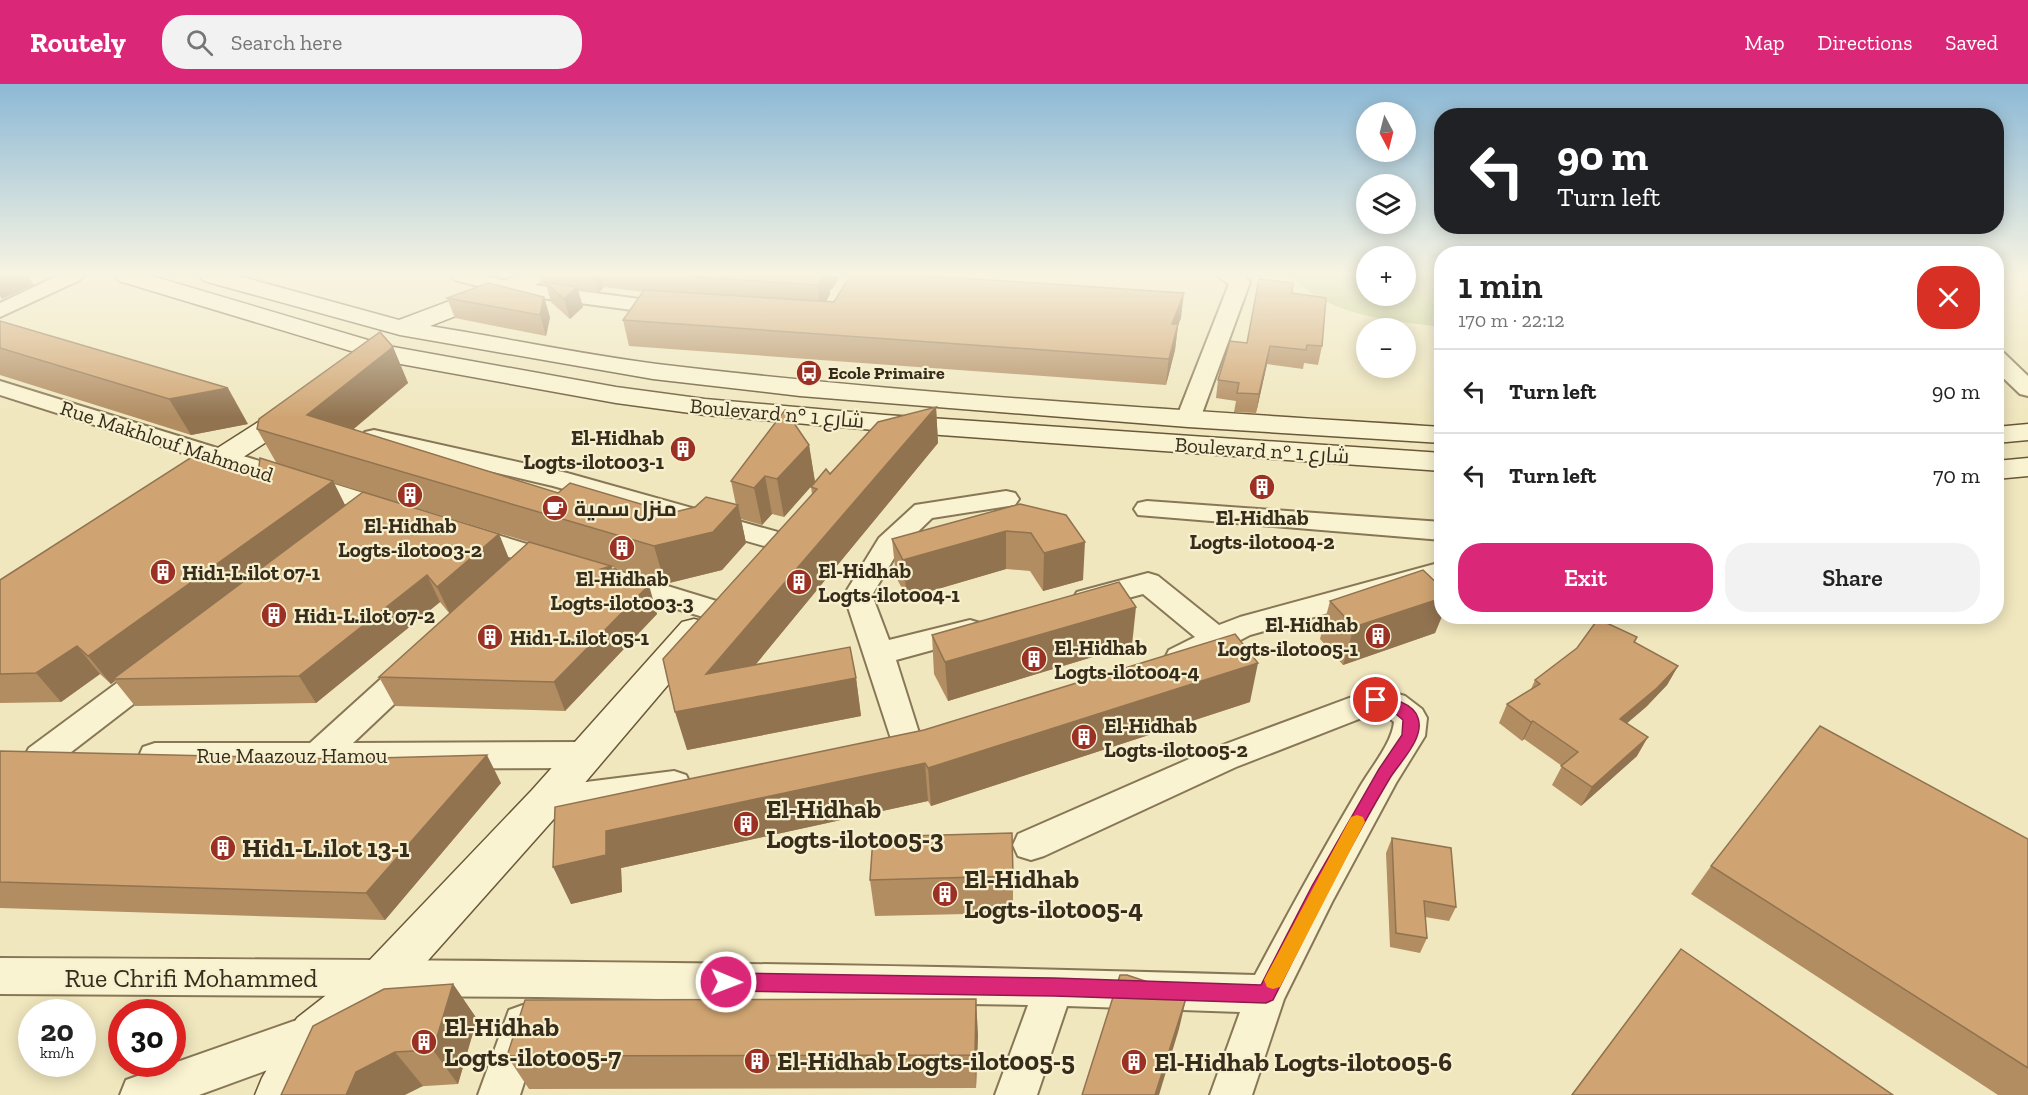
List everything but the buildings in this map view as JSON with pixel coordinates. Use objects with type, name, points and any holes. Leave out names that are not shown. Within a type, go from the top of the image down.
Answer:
[{"type":"main road","name":"Boulevard n° شارع 1","points":[[284,323],[384,353],[616,395],[705,407],[1188,419],[1434,434]]},
{"type":"main road","name":"Boulevard n° شارع 1","points":[[383,323],[653,371],[776,386],[893,410],[1434,461]]},
{"type":"main road","points":[[356,371],[384,353],[400,328],[412,323]]},
{"type":"main road","points":[[162,497],[317,396]]},
{"type":"main road","points":[[860,453],[893,410]]},
{"type":"main road","points":[[2004,434],[2028,432]]},
{"type":"main road","points":[[2004,469],[2028,467]]},
{"type":"main road","points":[[279,1095],[315,1034],[382,979],[805,515]]},
{"type":"street","points":[[1188,419],[1224,323]]},
{"type":"street","points":[[2004,366],[2028,389]]},
{"type":"street","name":"Rue Makhlouf Mahmoud","points":[[0,388],[417,519]]},
{"type":"street","points":[[374,437],[558,479],[748,576]]},
{"type":"street","points":[[904,736],[879,654],[858,596],[889,544],[924,511],[1005,499]]},
{"type":"street","points":[[346,527],[374,506]]},
{"type":"street","points":[[1148,509],[1434,530]]},
{"type":"street","points":[[449,529],[584,572],[748,576]]},
{"type":"street","points":[[509,580],[534,556]]},
{"type":"street","points":[[1156,670],[1240,627],[1434,573]]},
{"type":"street","points":[[1058,607],[1148,584],[1216,639]]},
{"type":"street","points":[[879,654],[991,625]]},
{"type":"street","points":[[319,754],[431,651]]},
{"type":"street","points":[[87,756],[26,757],[174,656]]},
{"type":"street","points":[[1031,844],[1234,754],[1376,700],[1394,704],[1411,718],[1410,736],[1384,774],[1324,881],[1266,994],[1230,1095]]},
{"type":"street","name":"Rue Maazouz Hamou","points":[[122,756],[585,754]]},
{"type":"street","points":[[546,801],[697,782]]},
{"type":"street","name":"Rue Chrifi Mohammed","points":[[0,976],[538,979],[1054,987],[1266,994]]},
{"type":"street","points":[[499,1095],[538,979]]},
{"type":"street","points":[[1016,1095],[1054,987]]},
{"type":"street","points":[[141,1095],[315,1034]]},
{"type":"green space","points":[[1416,323],[1434,323],[1434,326],[1416,324]]},
{"type":"slow traffic","points":[[1273,980],[1357,822]]},
{"type":"place","name":"Ecole Primaire","points":[[809,373]]},
{"type":"place","name":"El-Hidhab Logts-ilot003-1","points":[[683,449]]},
{"type":"place","name":"El-Hidhab Logts-ilot004-2","points":[[1262,487]]},
{"type":"place","name":"El-Hidhab Logts-ilot003-2","points":[[410,495]]},
{"type":"place","name":"منزل سمية","points":[[555,508]]},
{"type":"place","name":"El-Hidhab Logts-ilot003-3","points":[[622,548]]},
{"type":"place","name":"Hid1-L.ilot 07-1","points":[[163,572]]},
{"type":"place","name":"El-Hidhab Logts-ilot004-1","points":[[799,582]]},
{"type":"place","name":"Hid1-L.ilot 07-2","points":[[274,615]]},
{"type":"place","name":"El-Hidhab Logts-ilot005-1","points":[[1378,636]]},
{"type":"place","name":"Hid1-L.ilot 05-1","points":[[490,637]]},
{"type":"place","name":"El-Hidhab Logts-ilot004-4","points":[[1034,659]]},
{"type":"place","name":"El-Hidhab Logts-ilot005-2","points":[[1084,737]]},
{"type":"place","name":"El-Hidhab Logts-ilot005-3","points":[[746,824]]},
{"type":"place","name":"Hid1-L.ilot 13-1","points":[[223,848]]},
{"type":"place","name":"El-Hidhab Logts-ilot005-4","points":[[945,894]]},
{"type":"place","name":"El-Hidhab Logts-ilot005-7","points":[[424,1042]]},
{"type":"place","name":"El-Hidhab Logts-ilot005-5","points":[[757,1061]]},
{"type":"place","name":"El-Hidhab Logts-ilot005-6","points":[[1134,1062]]},
{"type":"route","points":[[726,982],[1054,987],[1266,994],[1319,891],[1384,774],[1410,736],[1411,718],[1394,704],[1376,700]]}]
